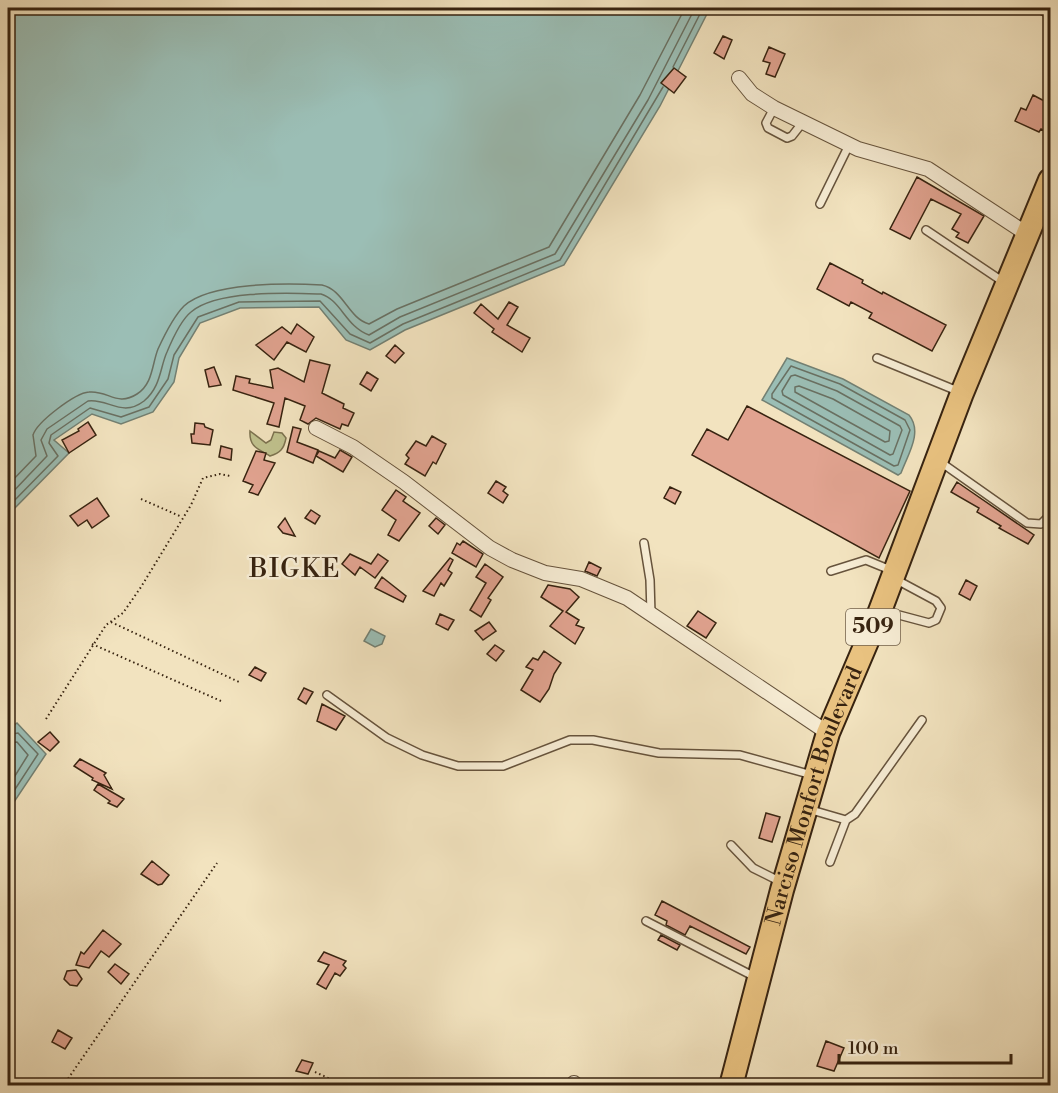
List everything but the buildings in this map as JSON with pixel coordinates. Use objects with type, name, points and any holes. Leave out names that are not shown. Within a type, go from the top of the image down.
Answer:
[{"type":"main road","name":"Narciso Monfort Boulevard","points":[[731,1086],[783,883],[828,733],[880,611],[962,393],[1050,180]]},
{"type":"street","points":[[1044,8],[1050,11]]},
{"type":"street","points":[[739,78],[752,94],[803,122],[849,144],[894,161],[928,169],[1027,234]]},
{"type":"street","points":[[316,428],[353,447],[490,548],[512,560],[545,573],[581,579],[627,598],[828,733]]},
{"type":"lane","points":[[774,108],[766,123],[768,128],[787,138],[803,122]]},
{"type":"lane","points":[[820,204],[849,144]]},
{"type":"lane","points":[[926,230],[1007,285]]},
{"type":"lane","points":[[877,358],[962,393]]},
{"type":"lane","points":[[937,459],[1027,523],[1041,524],[1050,515]]},
{"type":"lane","points":[[644,543],[650,580],[651,614]]},
{"type":"lane","points":[[831,571],[866,560],[940,604],[936,620],[929,622],[880,611]]},
{"type":"lane","points":[[327,695],[387,738],[422,755],[458,766],[503,766],[570,740],[593,740],[659,753],[740,755],[814,776]]},
{"type":"lane","points":[[830,862],[846,820],[867,798],[922,720]]},
{"type":"lane","points":[[806,808],[846,820]]},
{"type":"lane","points":[[731,845],[753,868],[783,883]]},
{"type":"lane","points":[[646,921],[759,980]]},
{"type":"path","points":[[46,719],[92,644],[110,621],[117,619],[132,602],[203,478],[220,474],[230,476]]},
{"type":"path","points":[[141,499],[182,517]]},
{"type":"path","points":[[110,621],[239,682]]},
{"type":"path","points":[[92,644],[221,701]]},
{"type":"path","points":[[63,1086],[217,863]]},
{"type":"path","points":[[315,1072],[346,1086]]},
{"type":"green space","points":[[250,431],[266,443],[271,440],[274,432],[282,433],[286,438],[283,448],[270,456],[253,444]]},
{"type":"water","points":[[8,8],[710,8],[660,106],[564,265],[405,330],[370,350],[346,340],[319,307],[240,308],[200,323],[179,358],[174,382],[153,412],[121,424],[92,414],[54,440],[69,453],[8,515]]},
{"type":"water","points":[[787,358],[843,379],[909,415],[915,429],[913,443],[901,473],[898,475],[762,400]]},
{"type":"water","points":[[371,629],[385,636],[382,644],[375,647],[364,641]]},
{"type":"water","points":[[17,723],[46,754],[8,811],[8,730]]},
{"type":"district","name":"BIGKE","points":[[295,569]]}]
